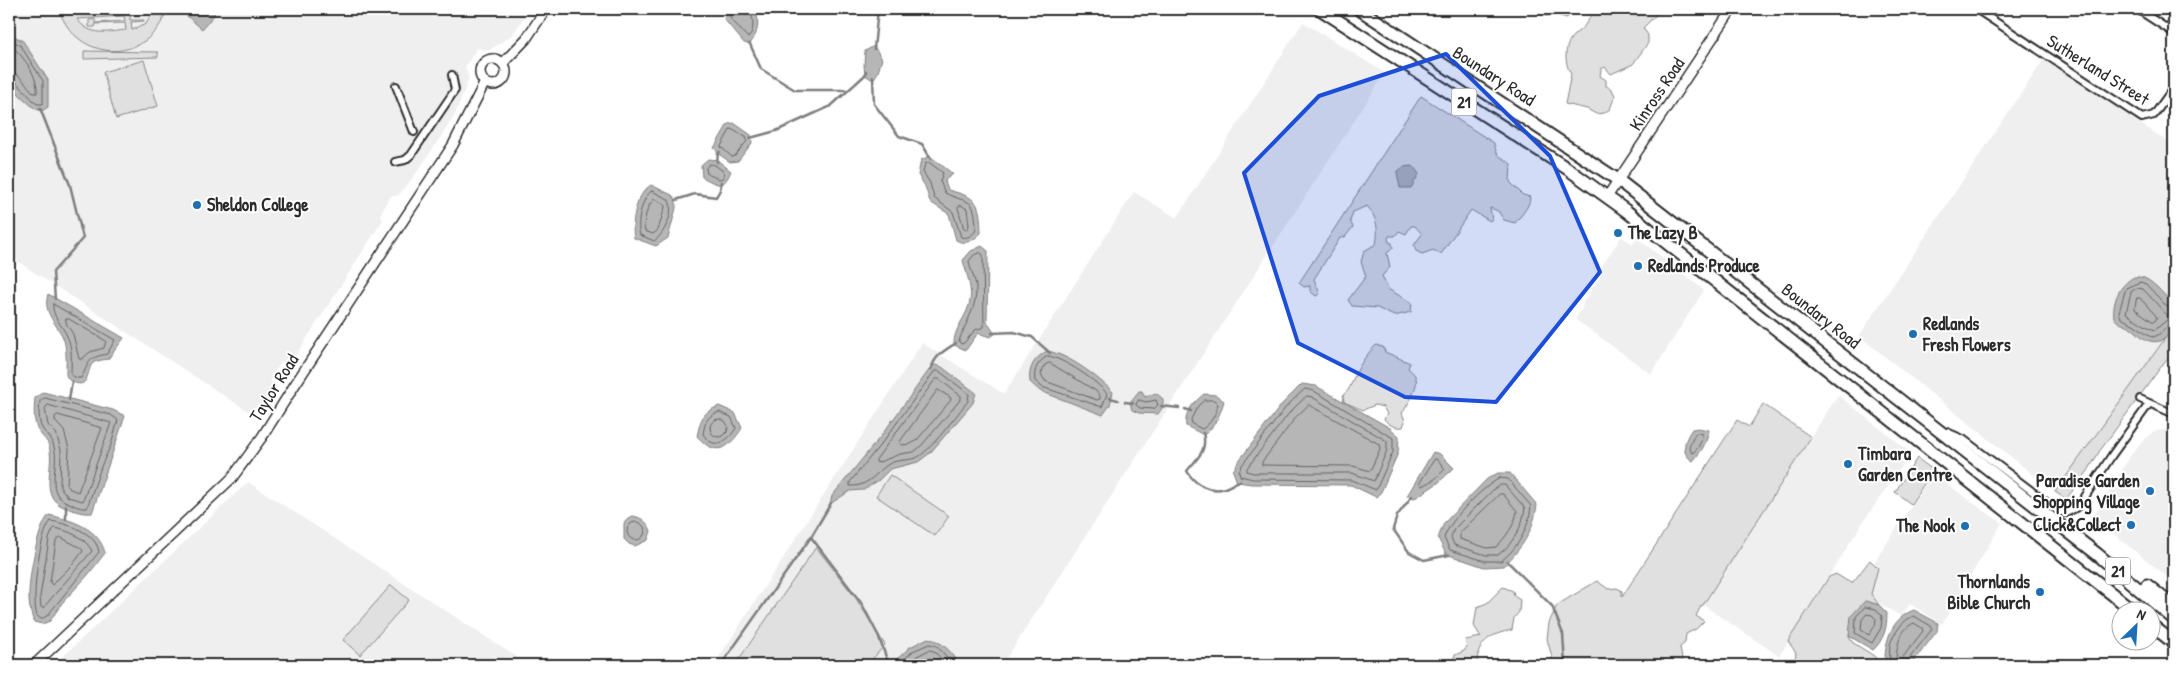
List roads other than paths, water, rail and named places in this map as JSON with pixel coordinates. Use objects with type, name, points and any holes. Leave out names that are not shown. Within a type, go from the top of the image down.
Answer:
[{"type":"highway","name":"21","points":[[1320,9],[1568,169],[1607,197],[2122,602]]},
{"type":"highway","name":"Boundary Road","points":[[1359,9],[1618,180],[2097,554],[2174,619]]},
{"type":"highway","points":[[2012,514],[2024,498]]},
{"type":"highway","points":[[2097,554],[2121,564],[2174,607]]},
{"type":"highway","points":[[2160,632],[2174,643]]},
{"type":"street","points":[[503,63],[526,39],[546,9]]},
{"type":"street","name":"Kinross Road","points":[[1607,197],[1732,9]]},
{"type":"street","name":"Sutherland Street","points":[[1976,9],[2142,118],[2154,115],[2174,87]]},
{"type":"street","points":[[2137,9],[2174,33]]},
{"type":"street","points":[[492,60],[503,63],[506,75],[501,82],[493,85],[485,82],[481,70],[484,63],[492,60]]},
{"type":"street","points":[[395,162],[405,160],[411,155],[455,90],[452,75]]},
{"type":"street","name":"Taylor Road","points":[[34,665],[232,478],[262,437],[453,145],[485,82]]},
{"type":"street","points":[[396,86],[414,132]]},
{"type":"street","points":[[2140,399],[2174,414]]},
{"type":"street","points":[[1934,427],[1963,439],[2058,512],[2066,513],[2079,506],[2112,455],[2149,404]]},
{"type":"water","points":[[179,9],[209,9],[215,14],[202,29]]},
{"type":"water","points":[[726,9],[756,9],[758,27],[750,44],[744,43],[724,19]]},
{"type":"water","points":[[9,33],[23,41],[48,80],[48,107],[42,111],[35,108],[18,93],[10,78],[8,70]]},
{"type":"water","points":[[874,46],[882,59],[873,80],[865,75],[864,65],[865,51]]},
{"type":"water","points":[[734,123],[751,135],[752,143],[738,161],[730,162],[714,148],[728,124]]},
{"type":"water","points":[[930,156],[953,174],[945,180],[948,190],[966,196],[978,207],[981,233],[976,238],[966,242],[956,240],[949,214],[930,202],[925,186],[918,175],[921,160]]},
{"type":"water","points":[[708,159],[717,160],[731,171],[723,183],[716,184],[702,177],[701,165]]},
{"type":"water","points":[[1413,166],[1419,174],[1411,188],[1400,188],[1397,172],[1403,167]]},
{"type":"water","points":[[651,185],[672,195],[676,200],[676,208],[668,238],[656,246],[634,238],[633,231],[638,201]]},
{"type":"water","points":[[982,246],[988,251],[987,322],[995,334],[990,337],[978,333],[966,350],[954,345],[955,334],[967,310],[971,294],[963,260],[971,251]]},
{"type":"water","points":[[2134,277],[2141,277],[2150,281],[2172,304],[2175,316],[2174,321],[2170,333],[2162,340],[2150,341],[2114,318],[2115,300],[2124,285]]},
{"type":"water","points":[[48,294],[124,338],[108,359],[93,363],[83,383],[72,382],[66,375],[64,340],[49,313],[47,307]]},
{"type":"water","points":[[1047,351],[1073,361],[1091,373],[1113,392],[1110,405],[1103,415],[1040,391],[1030,382],[1030,372],[1033,364]]},
{"type":"water","points":[[932,366],[942,367],[976,393],[973,403],[930,453],[918,462],[890,469],[879,480],[863,490],[850,491],[830,504],[832,496],[881,436]]},
{"type":"water","points":[[1302,384],[1316,386],[1390,428],[1399,436],[1398,453],[1381,492],[1376,497],[1351,485],[1252,484],[1237,482],[1233,471],[1238,462],[1282,404]]},
{"type":"water","points":[[1139,391],[1142,391],[1145,397],[1156,393],[1163,399],[1163,407],[1158,414],[1139,413],[1132,410],[1130,402]]},
{"type":"water","points":[[43,392],[113,410],[125,416],[92,513],[82,513],[58,504],[50,491],[49,448],[47,442],[37,429],[34,415],[35,398]]},
{"type":"water","points":[[1204,394],[1216,395],[1224,401],[1217,420],[1204,435],[1186,426],[1186,421],[1190,408]]},
{"type":"water","points":[[719,406],[735,413],[742,428],[727,446],[716,449],[704,443],[697,436],[703,417],[709,411]]},
{"type":"water","points":[[1692,429],[1709,430],[1703,447],[1693,461],[1686,454],[1685,446],[1687,437]]},
{"type":"water","points":[[1433,452],[1440,454],[1454,468],[1438,483],[1415,498],[1407,496]]},
{"type":"water","points":[[1498,473],[1510,473],[1537,505],[1530,531],[1522,545],[1504,566],[1484,567],[1446,554],[1438,538],[1444,523],[1487,479]]},
{"type":"water","points":[[49,515],[83,526],[91,531],[102,544],[105,553],[62,603],[50,621],[42,624],[34,622],[29,602],[29,591],[37,542]]},
{"type":"water","points":[[631,516],[643,520],[651,531],[648,540],[635,546],[629,544],[624,539],[624,523]]},
{"type":"water","points":[[1865,601],[1879,605],[1887,613],[1884,633],[1880,642],[1873,650],[1849,636],[1851,616]]},
{"type":"water","points":[[1914,610],[1938,623],[1937,631],[1911,665],[1885,665],[1886,648],[1890,632],[1900,619]]},
{"type":"water","points":[[928,638],[947,648],[960,665],[891,665],[910,647]]},
{"type":"waterway","points":[[874,49],[878,9]]},
{"type":"waterway","points":[[750,44],[761,69],[795,90],[847,90]]},
{"type":"waterway","points":[[750,138],[776,131],[831,106],[865,75],[866,71]]},
{"type":"waterway","points":[[873,77],[874,104],[899,136],[922,144],[931,159]]},
{"type":"waterway","points":[[40,108],[70,185],[83,238],[53,272],[55,299]]},
{"type":"waterway","points":[[717,162],[718,153],[720,152]]},
{"type":"waterway","points":[[676,200],[695,194],[716,197],[720,190],[721,182]]},
{"type":"waterway","points":[[992,333],[1014,332],[1032,337],[1050,353]]},
{"type":"waterway","points":[[931,369],[938,356],[956,343]]},
{"type":"waterway","points":[[69,400],[72,381]]},
{"type":"waterway","points":[[1110,398],[1118,400]]},
{"type":"waterway","points":[[1125,402],[1133,403]]},
{"type":"waterway","points":[[1161,406],[1179,408]]},
{"type":"waterway","points":[[1185,409],[1191,411]]},
{"type":"waterway","points":[[1203,433],[1203,450],[1187,471],[1190,476],[1203,486],[1214,489],[1225,488],[1240,481]]},
{"type":"waterway","points":[[1412,496],[1397,516],[1393,529],[1409,552],[1424,560],[1449,555]]},
{"type":"waterway","points":[[721,665],[811,537],[831,503]]},
{"type":"waterway","points":[[66,506],[66,519]]},
{"type":"waterway","points":[[811,537],[862,604],[878,635],[889,665]]},
{"type":"waterway","points":[[1507,561],[1552,606],[1563,634],[1565,665]]},
{"type":"place","name":"Sheldon College","points":[[197,205]]},
{"type":"place","name":"The Lazy B","points":[[1618,233]]},
{"type":"place","name":"Redlands Produce","points":[[1638,266]]},
{"type":"place","name":"Redlands Fresh Flowers","points":[[1913,334]]},
{"type":"place","name":"Timbara Garden Centre","points":[[1848,464]]},
{"type":"place","name":"Paradise Garden Shopping Village","points":[[2150,491]]},
{"type":"place","name":"Click&Collect","points":[[2131,525]]},
{"type":"place","name":"The Nook","points":[[1965,526]]},
{"type":"place","name":"Thornlands Bible Church","points":[[2040,592]]}]
